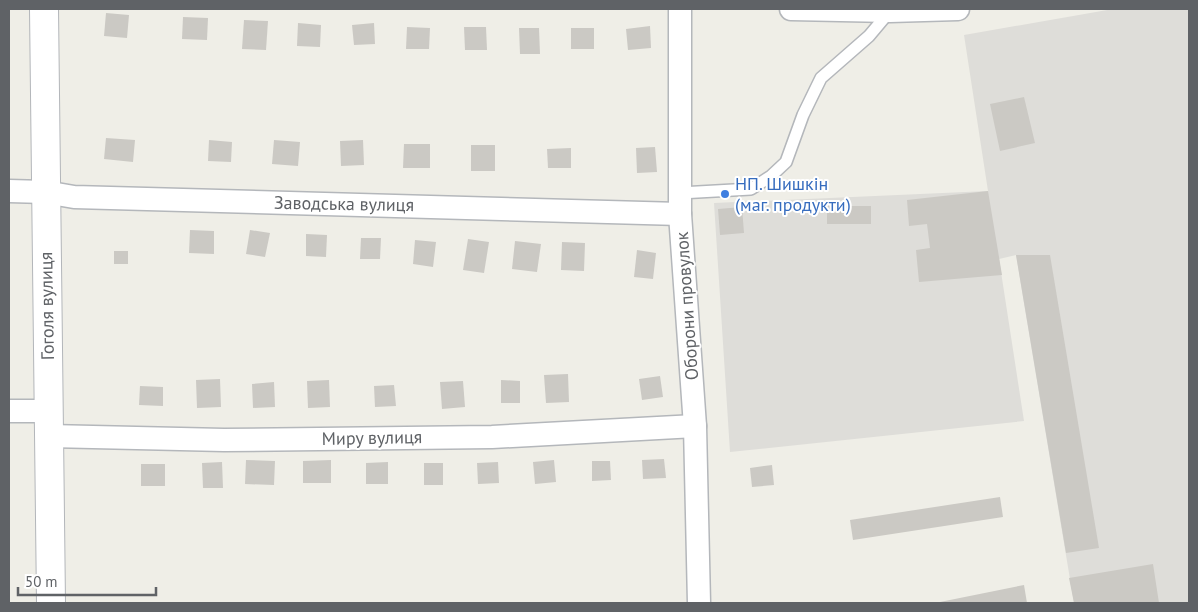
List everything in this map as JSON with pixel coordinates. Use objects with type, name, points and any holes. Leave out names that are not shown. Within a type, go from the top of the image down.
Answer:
[{"type":"street","name":"Гоголя вулиця","points":[[44,9],[51,603]]},
{"type":"street","name":"Оборони провулок","points":[[680,9],[680,203],[695,426],[699,603]]},
{"type":"street","points":[[791,9],[890,11],[958,9]]},
{"type":"street","name":"Заводська вулиця","points":[[9,191],[45,192],[74,197],[680,203]]},
{"type":"street","name":"Миру вулиця","points":[[9,411],[49,423],[224,440],[492,437],[695,426]]},
{"type":"lane","points":[[680,203],[751,189],[771,176],[786,162],[803,115],[821,78],[868,36],[890,11]]},
{"type":"shaded area","points":[[1113,9],[1189,9],[1189,603],[1074,603],[1016,255],[999,259],[1024,421],[730,452],[714,203],[988,191],[964,35]]},
{"type":"building","points":[[106,13],[129,15],[127,38],[104,36]]},
{"type":"building","points":[[183,17],[208,18],[207,40],[182,39]]},
{"type":"building","points":[[244,20],[268,21],[266,50],[242,49]]},
{"type":"building","points":[[298,23],[321,25],[320,47],[297,46]]},
{"type":"building","points":[[374,23],[375,44],[354,45],[352,25]]},
{"type":"building","points":[[650,26],[651,48],[628,50],[626,29]]},
{"type":"building","points":[[407,27],[430,28],[429,49],[406,49]]},
{"type":"building","points":[[464,27],[486,27],[487,50],[465,50]]},
{"type":"building","points":[[519,28],[539,28],[540,54],[520,54]]},
{"type":"building","points":[[571,28],[594,28],[594,49],[571,49]]},
{"type":"building","points":[[1024,97],[1035,143],[1000,151],[990,104]]},
{"type":"building","points":[[106,138],[135,140],[133,162],[104,159]]},
{"type":"building","points":[[209,140],[232,142],[231,162],[208,161]]},
{"type":"building","points":[[274,140],[300,142],[298,166],[272,164]]},
{"type":"building","points":[[363,140],[364,165],[341,166],[340,141]]},
{"type":"building","points":[[404,144],[430,144],[430,168],[403,168]]},
{"type":"building","points":[[471,145],[495,145],[495,171],[471,171]]},
{"type":"building","points":[[655,147],[657,172],[637,173],[636,148]]},
{"type":"building","points":[[571,148],[571,168],[548,168],[547,149]]},
{"type":"building","points":[[988,191],[1002,275],[919,282],[916,250],[930,248],[927,224],[909,226],[907,200]]},
{"type":"building","points":[[827,206],[871,206],[871,224],[827,224]]},
{"type":"building","points":[[742,207],[744,233],[720,235],[718,209]]},
{"type":"building","points":[[190,230],[214,231],[214,254],[189,253]]},
{"type":"building","points":[[250,230],[270,233],[265,257],[246,254]]},
{"type":"building","points":[[306,234],[327,235],[326,257],[306,256]]},
{"type":"building","points":[[361,238],[381,238],[380,259],[360,259]]},
{"type":"building","points":[[468,239],[489,242],[484,273],[463,270]]},
{"type":"building","points":[[415,240],[436,242],[433,267],[413,264]]},
{"type":"building","points":[[515,241],[541,244],[537,272],[512,269]]},
{"type":"building","points":[[562,242],[585,243],[584,271],[561,270]]},
{"type":"building","points":[[637,250],[656,253],[653,279],[634,277]]},
{"type":"building","points":[[114,251],[128,251],[128,264],[114,264]]},
{"type":"building","points":[[1016,255],[1050,255],[1099,548],[1066,553]]},
{"type":"building","points":[[568,374],[569,402],[546,403],[544,375]]},
{"type":"building","points":[[660,376],[663,397],[642,400],[639,379]]},
{"type":"building","points":[[220,379],[221,407],[197,408],[196,380]]},
{"type":"building","points":[[329,380],[330,407],[308,408],[307,381]]},
{"type":"building","points":[[501,380],[520,381],[520,403],[501,403]]},
{"type":"building","points":[[463,381],[465,407],[442,409],[440,382]]},
{"type":"building","points":[[274,382],[275,407],[253,408],[252,384]]},
{"type":"building","points":[[394,385],[396,406],[375,407],[374,386]]},
{"type":"building","points":[[140,386],[163,387],[163,406],[139,405]]},
{"type":"building","points":[[664,459],[666,478],[643,479],[642,460]]},
{"type":"building","points":[[246,460],[275,461],[274,485],[245,484]]},
{"type":"building","points":[[331,460],[331,483],[303,483],[303,461]]},
{"type":"building","points":[[554,460],[556,482],[535,484],[533,462]]},
{"type":"building","points":[[592,461],[610,461],[611,480],[592,481]]},
{"type":"building","points":[[222,462],[223,488],[203,488],[202,463]]},
{"type":"building","points":[[388,462],[388,484],[366,484],[366,463]]},
{"type":"building","points":[[498,462],[499,483],[478,484],[477,463]]},
{"type":"building","points":[[424,463],[443,463],[443,485],[424,485]]},
{"type":"building","points":[[141,464],[165,464],[165,486],[141,486]]},
{"type":"building","points":[[772,465],[774,485],[752,487],[750,468]]},
{"type":"building","points":[[1000,497],[1003,517],[853,540],[850,520]]},
{"type":"building","points":[[1153,564],[1159,603],[1074,603],[1069,578]]},
{"type":"building","points":[[1024,585],[1027,603],[940,603],[940,602]]},
{"type":"place","name":"НП. Шишкін (маг. продукти)","points":[[725,194]]}]
